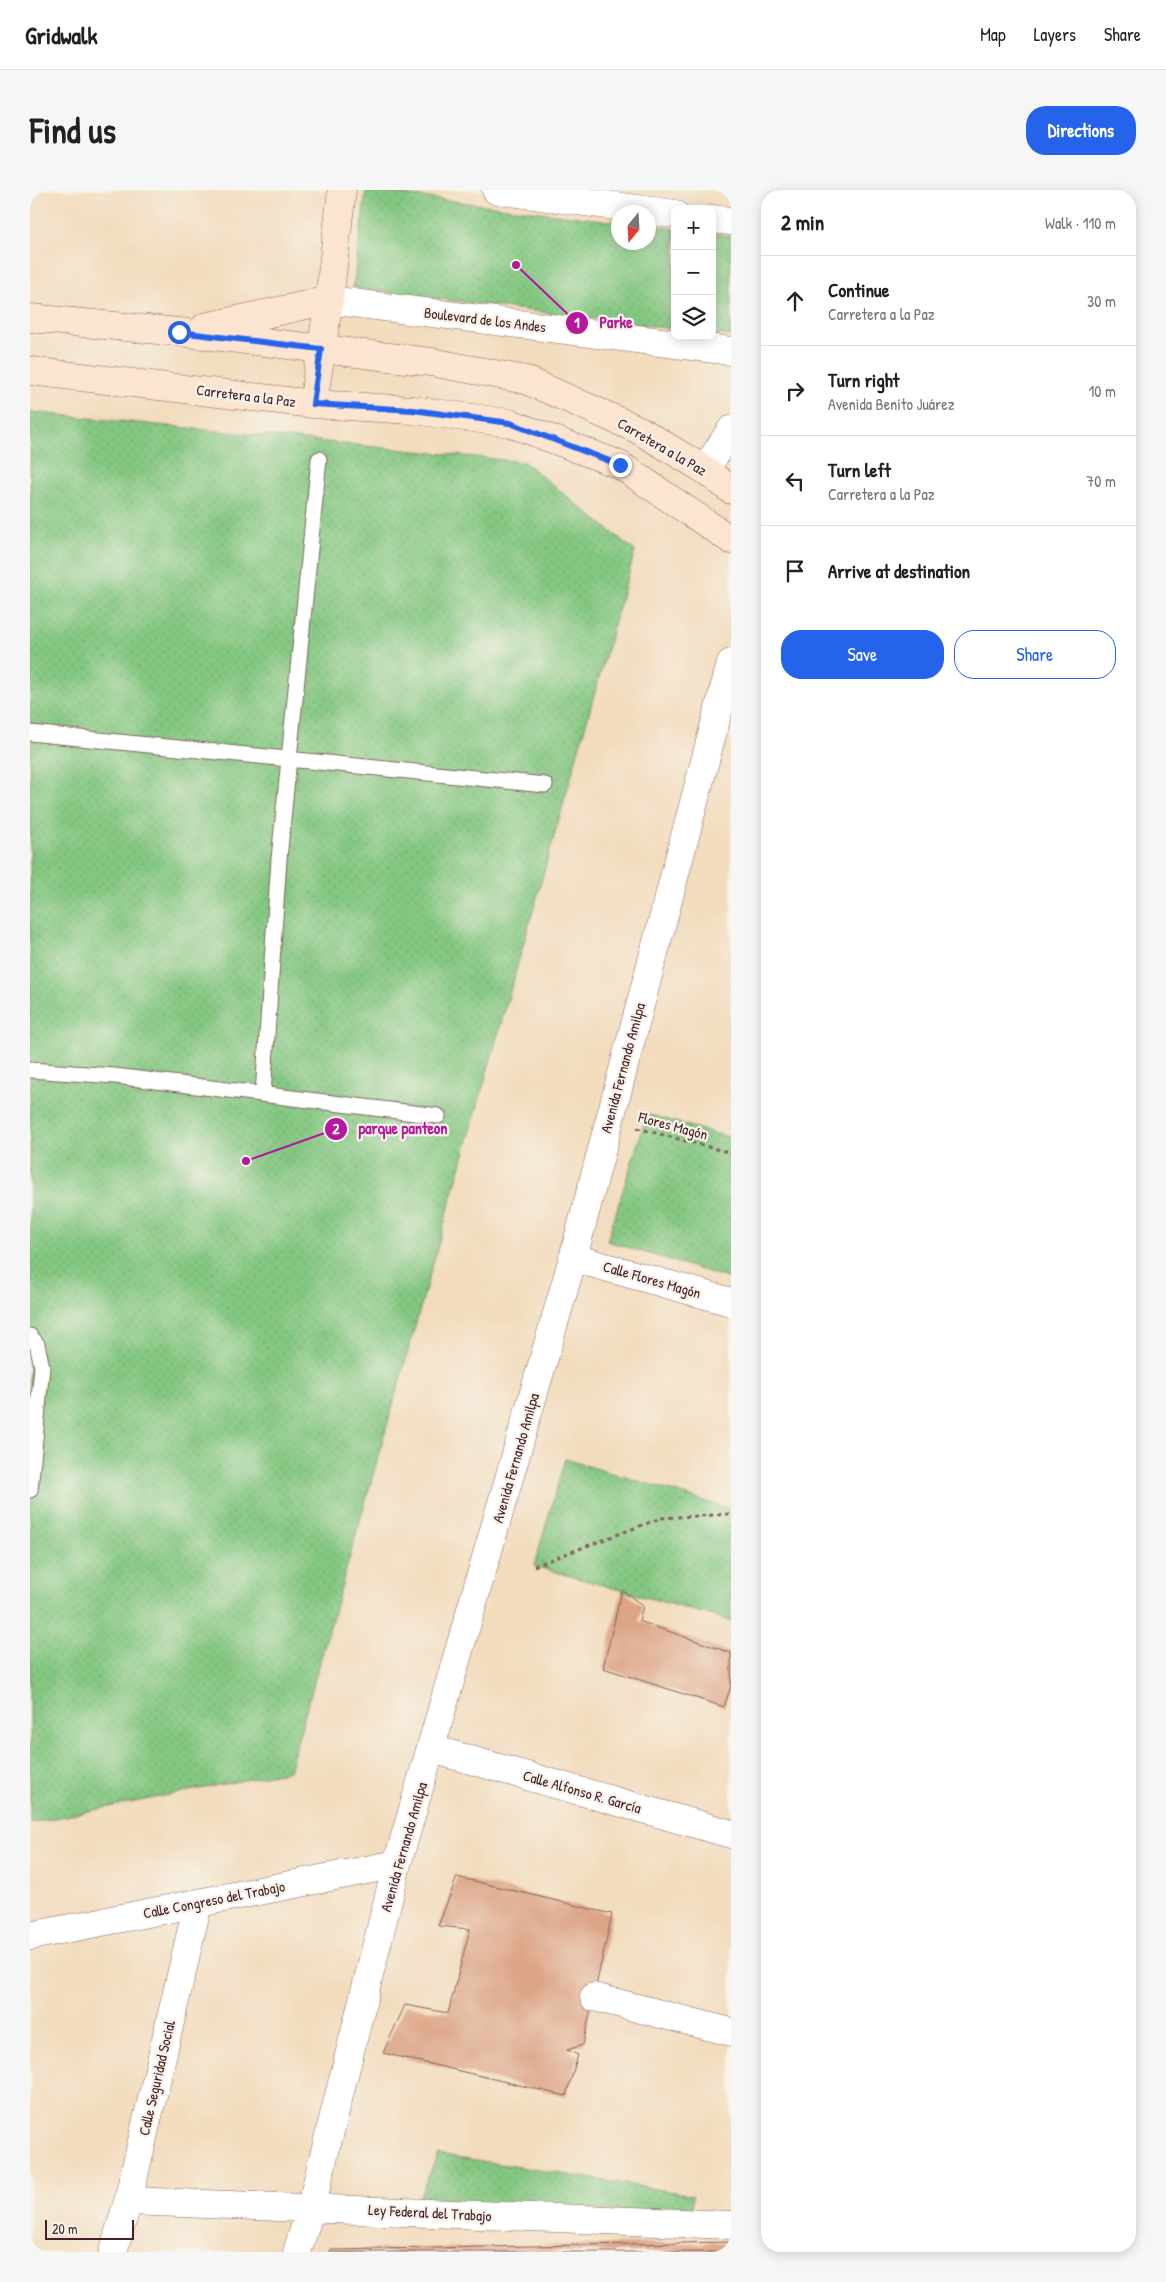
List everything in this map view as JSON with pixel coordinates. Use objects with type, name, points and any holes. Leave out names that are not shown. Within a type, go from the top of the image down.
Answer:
[{"type":"main road","points":[[313,404],[342,190]]},
{"type":"main road","points":[[179,332],[328,300]]},
{"type":"main road","name":"Carretera a la Paz","points":[[30,318],[179,332],[431,362],[526,380],[639,430],[705,470],[731,490]]},
{"type":"main road","name":"Carretera a la Paz","points":[[30,371],[313,404],[413,410],[510,423],[620,465],[731,540]]},
{"type":"street","points":[[496,190],[671,213]]},
{"type":"street","points":[[716,219],[731,221]]},
{"type":"street","name":"Boulevard de los Andes","points":[[328,300],[731,351]]},
{"type":"street","points":[[705,470],[731,430]]},
{"type":"street","name":"Avenida Fernando Amilpa","points":[[297,2252],[311,2208],[397,1864],[432,1749],[573,1258],[731,663]]},
{"type":"street","name":"Calle Flores Magón","points":[[573,1258],[731,1302]]},
{"type":"street","name":"Calle Alfonso R. García","points":[[432,1749],[731,1834]]},
{"type":"street","name":"Calle Congreso del Trabajo","points":[[30,1936],[397,1864]]},
{"type":"street","name":"Calle Seguridad Social","points":[[112,2252],[128,2201],[198,1903]]},
{"type":"street","points":[[594,1997],[731,2032]]},
{"type":"street","name":"Ley Federal del Trabajo","points":[[128,2201],[731,2225]]},
{"type":"lane","points":[[263,1094],[279,858],[319,459]]},
{"type":"lane","points":[[30,733],[545,786]]},
{"type":"lane","points":[[30,1070],[115,1076],[438,1116]]},
{"type":"lane","points":[[30,1336],[37,1344],[42,1367],[30,1490]]},
{"type":"path","name":"Flores Magón","points":[[609,1120],[731,1153]]},
{"type":"path","points":[[534,1566],[661,1518],[731,1514]]},
{"type":"green space","points":[[366,190],[611,221],[611,250],[656,250],[656,226],[671,228],[671,328],[353,288]]},
{"type":"green space","points":[[716,234],[731,236],[731,336],[716,334]]},
{"type":"green space","points":[[30,412],[524,462],[635,551],[289,1771],[30,1823]]},
{"type":"green space","points":[[647,1114],[731,1138],[731,1279],[607,1241]]},
{"type":"green space","points":[[565,1459],[731,1509],[731,1621],[534,1566]]},
{"type":"green space","points":[[438,2154],[693,2195],[692,2215],[417,2202]]},
{"type":"building","points":[[622,1590],[643,1606],[639,1621],[731,1653],[731,1686],[724,1707],[603,1668]]},
{"type":"building","points":[[457,1877],[612,1914],[583,2045],[567,2050],[578,2055],[566,2096],[383,2053],[405,2005],[448,2013],[470,1929],[438,1926]]},
{"type":"building","points":[[731,2242],[731,2252],[330,2252],[330,2250]]},
{"type":"place","name":"Parke","points":[[516,265]]},
{"type":"place","name":"parque panteon","points":[[246,1161]]},
{"type":"route","points":[[179,332],[321,349],[313,404],[413,410],[510,423],[620,465]]}]
